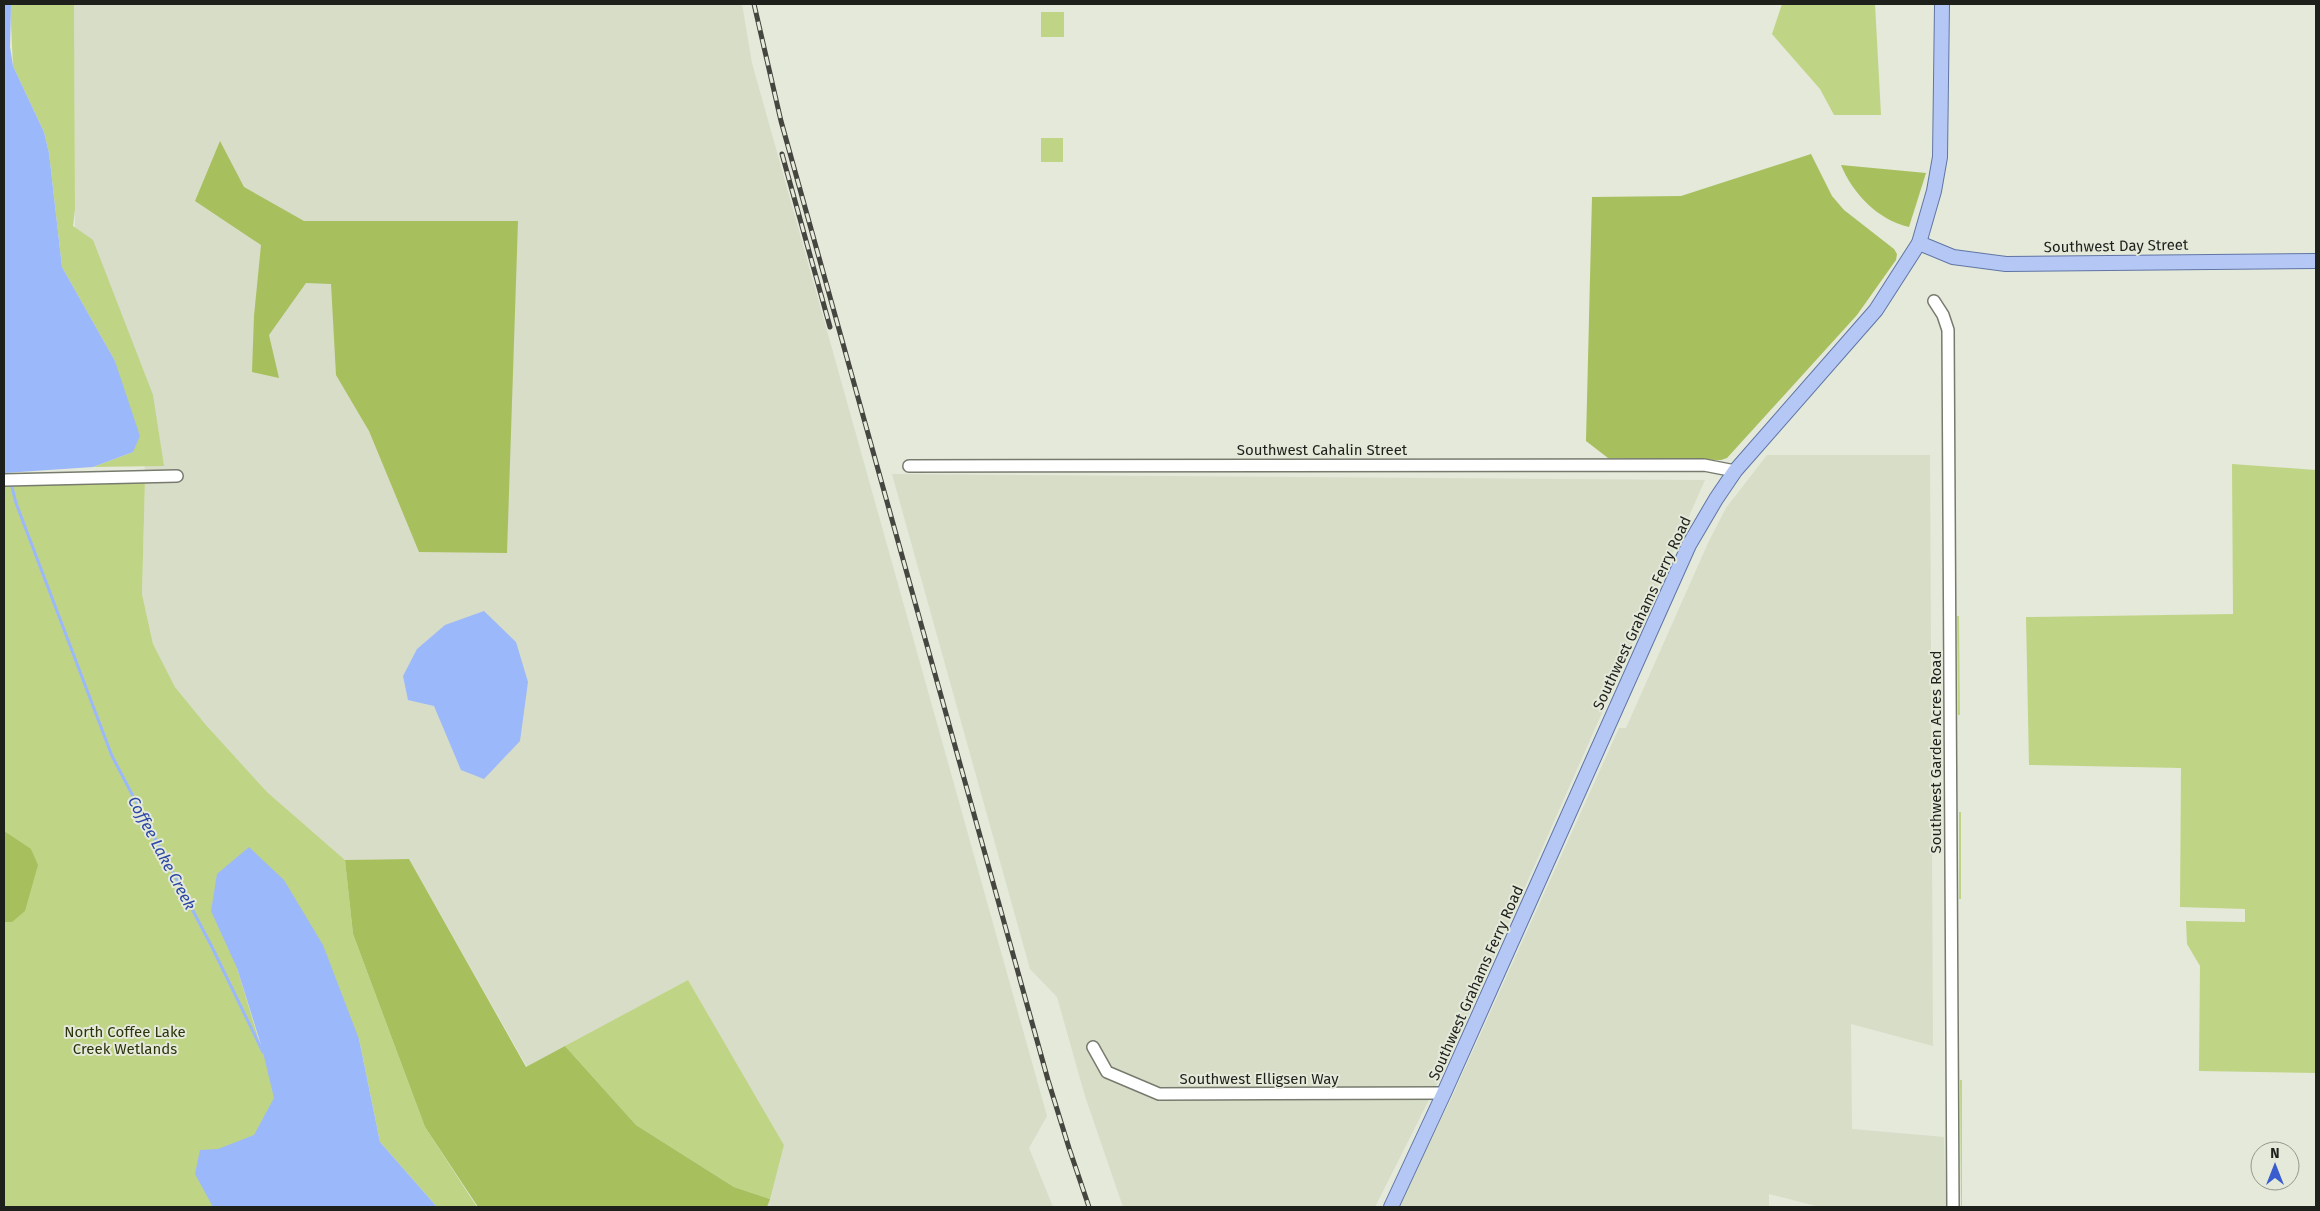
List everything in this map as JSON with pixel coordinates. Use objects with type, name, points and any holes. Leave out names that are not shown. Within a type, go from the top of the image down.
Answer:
[{"type":"main road","name":"Southwest Grahams Ferry Road","points":[[1390,1207],[1444,1093],[1665,594],[1703,519],[1735,471],[1876,310],[1919,243],[1934,191],[1940,157],[1942,4]]},
{"type":"main road","name":"Southwest Day Street","points":[[1919,243],[1953,257],[2006,264],[2316,260]]},
{"type":"street","name":"Southwest Garden Acres Road","points":[[1934,301],[1943,315],[1948,330],[1953,1207]]},
{"type":"street","name":"Southwest Cahalin Street","points":[[909,466],[1704,465],[1735,471]]},
{"type":"street","points":[[4,480],[176,476]]},
{"type":"street","name":"Southwest Elligsen Way","points":[[1094,1047],[1107,1072],[1159,1094],[1444,1093]]},
{"type":"shaded area","points":[[74,4],[742,4],[752,63],[1047,1116],[1029,1148],[1053,1207],[767,1207],[784,1145],[688,980],[527,1067],[409,859],[345,860],[267,792],[206,725],[175,687],[153,644],[142,594],[145,479],[143,411],[75,233]]},
{"type":"shaded area","points":[[1767,455],[1930,455],[1933,1046],[1851,1024],[1852,1129],[1944,1137],[1946,1207],[1820,1207],[1769,1194],[1769,1207],[1398,1207],[1451,1099],[1619,728],[1626,728],[1708,543],[1726,508]]},
{"type":"shaded area","points":[[892,474],[1705,480],[1444,1070],[1375,1207],[1123,1207],[1085,1096],[1057,997],[1030,969]]},
{"type":"green space","points":[[10,4],[74,4],[75,209],[73,226],[93,240],[153,395],[164,466],[93,467],[133,452],[115,361],[62,267],[49,153],[44,132],[13,66]]},
{"type":"green space","points":[[1782,4],[1875,4],[1881,115],[1834,115],[1820,89],[1772,34]]},
{"type":"green space","points":[[1041,12],[1064,12],[1064,37],[1041,37]]},
{"type":"green space","points":[[1041,138],[1063,138],[1063,162],[1041,162]]},
{"type":"green space","points":[[220,141],[244,187],[304,221],[518,221],[507,553],[419,552],[369,431],[336,375],[331,284],[306,283],[269,335],[279,378],[252,372],[254,316],[261,245],[195,201]]},
{"type":"green space","points":[[1811,154],[1832,196],[1844,210],[1894,249],[1897,254],[1896,260],[1857,315],[1727,458],[1721,460],[1608,458],[1586,441],[1592,197],[1681,196]]},
{"type":"green space","points":[[1841,165],[1926,173],[1909,227],[1887,218],[1868,204],[1852,186]]},
{"type":"green space","points":[[2232,464],[2316,470],[2316,1073],[2199,1071],[2200,966],[2187,944],[2186,921],[2245,922],[2245,909],[2180,907],[2181,768],[2029,765],[2026,617],[2233,614]]},
{"type":"green space","name":"North Coffee Lake Creek Wetlands","points":[[145,479],[142,594],[153,644],[175,687],[206,725],[267,792],[345,860],[353,934],[425,1127],[477,1207],[437,1207],[380,1142],[359,1039],[237,968],[260,1044],[276,1078],[351,1207],[4,1207],[4,483]]},
{"type":"green space","points":[[1957,616],[1959,616],[1960,715],[1958,715]]},
{"type":"green space","points":[[1959,812],[1961,812],[1961,899],[1959,899]]},
{"type":"green space","points":[[4,831],[31,849],[38,865],[25,911],[12,922],[4,922]]},
{"type":"green space","points":[[409,859],[526,1067],[565,1046],[636,1125],[734,1187],[770,1199],[767,1207],[478,1207],[425,1127],[353,934],[345,860]]},
{"type":"green space","points":[[688,980],[784,1145],[770,1199],[734,1187],[636,1125],[565,1046]]},
{"type":"green space","points":[[1960,1080],[1962,1080],[1962,1207],[1961,1207]]},
{"type":"water","points":[[4,4],[11,5],[10,47],[13,66],[44,132],[49,153],[62,267],[115,361],[140,436],[133,452],[93,467],[4,473]]},
{"type":"water","points":[[484,611],[516,642],[528,682],[520,741],[484,779],[461,770],[434,706],[408,700],[403,676],[417,649],[445,625]]},
{"type":"water","points":[[249,847],[284,880],[323,945],[359,1039],[380,1142],[437,1207],[213,1207],[195,1174],[200,1150],[218,1149],[254,1135],[274,1098],[262,1048],[237,968],[211,911],[217,874]]},
{"type":"waterway","name":"Coffee Lake Creek","points":[[11,483],[16,503],[112,756],[212,947],[263,1052]]},
{"type":"railway","points":[[754,4],[781,121],[1048,1080],[1089,1207]]},
{"type":"railway","points":[[782,154],[830,327]]}]
